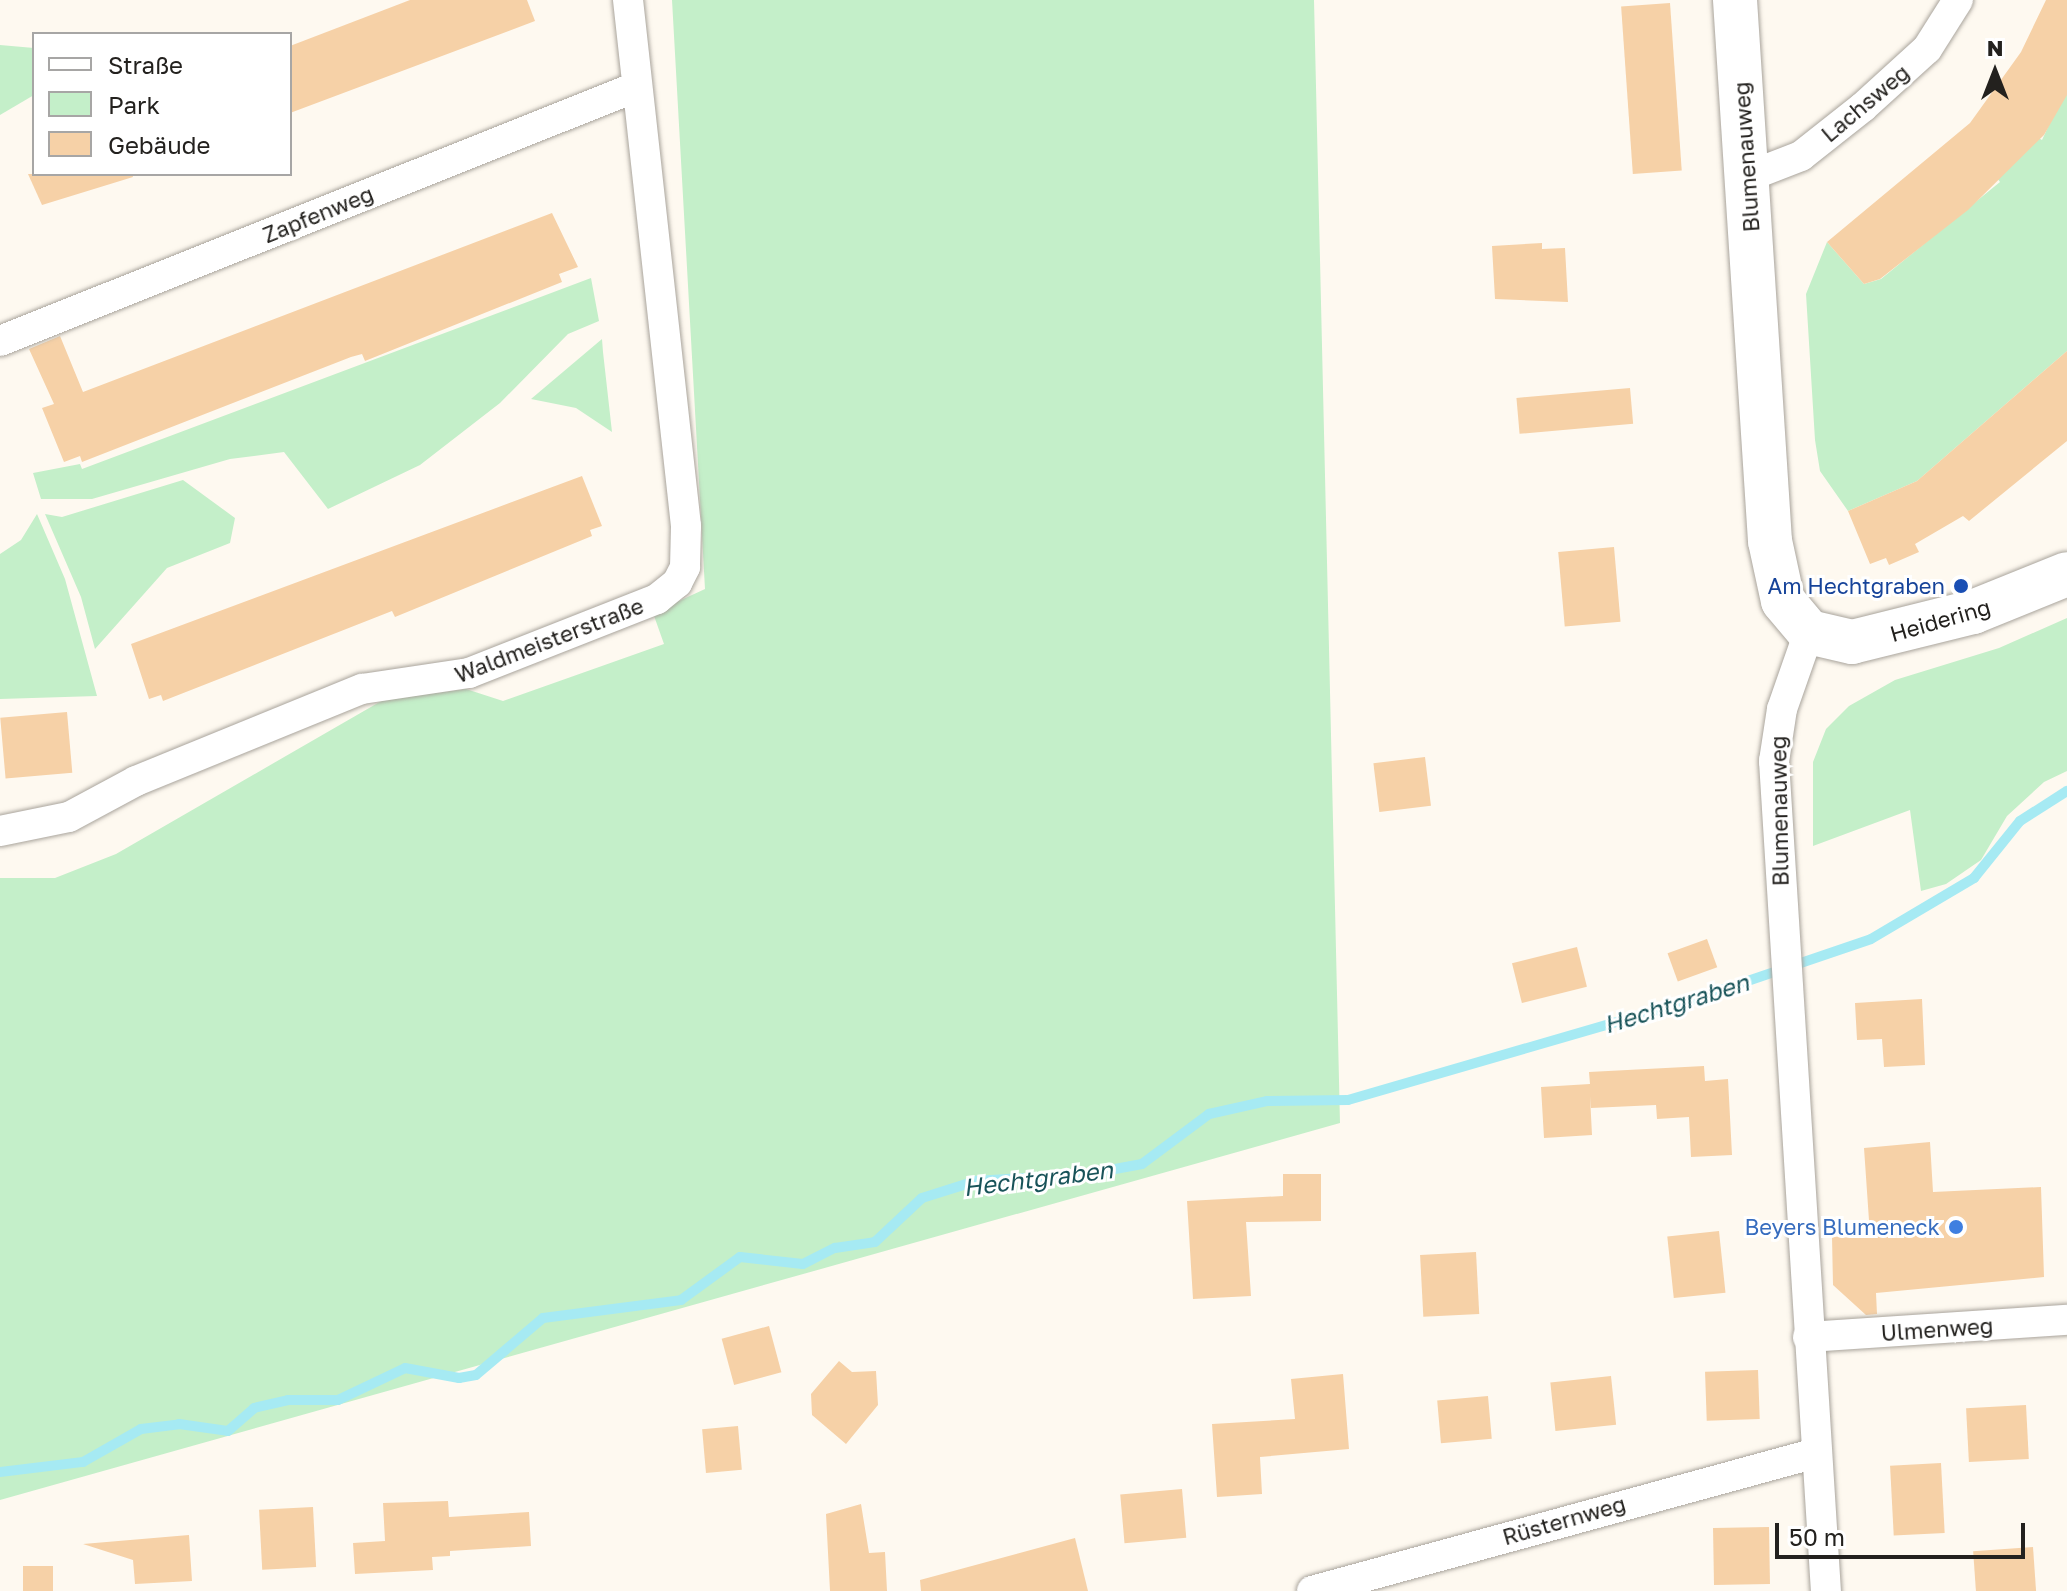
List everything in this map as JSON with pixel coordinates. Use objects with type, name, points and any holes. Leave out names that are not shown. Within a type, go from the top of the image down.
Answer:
[{"type":"street","name":"Waldmeisterstraße","points":[[0,831],[69,817],[151,775],[362,689],[469,673],[657,599],[677,583],[685,567],[686,526],[628,0]]},
{"type":"street","name":"Blumenauweg","points":[[1735,0],[1774,570],[1783,601],[1809,632],[1775,738],[1783,949],[1826,1591]]},
{"type":"street","name":"Lachsweg","points":[[1747,177],[1801,156],[1863,107],[1927,49],[1958,0]]},
{"type":"street","name":"Zapfenweg","points":[[0,341],[636,87]]},
{"type":"street","name":"Heidering","points":[[1809,632],[1836,641],[1893,635],[2009,601],[2067,574]]},
{"type":"street","name":"Ulmenweg","points":[[1808,1337],[2067,1320]]},
{"type":"street","name":"Rüsternweg","points":[[1312,1591],[1389,1581],[1816,1453]]},
{"type":"green space","points":[[672,0],[1314,0],[1340,1123],[0,1500],[0,878],[55,878],[116,854],[383,700],[466,689],[503,701],[664,644],[653,613],[705,589]]},
{"type":"green space","points":[[0,45],[32,48],[32,96],[0,115]]},
{"type":"green space","points":[[2067,86],[2067,351],[1917,481],[1848,511],[1820,471],[1815,440],[1806,294],[1827,242],[1864,284],[1881,279],[2000,182],[1997,178],[2035,136],[2042,140]]},
{"type":"green space","points":[[591,278],[599,321],[568,334],[500,403],[420,465],[328,509],[284,452],[230,459],[92,499],[41,499],[33,473],[80,464],[82,469]]},
{"type":"green space","points":[[602,339],[612,432],[576,408],[531,399]]},
{"type":"green space","points":[[183,480],[235,518],[230,543],[167,568],[95,649],[81,597],[45,514],[62,517]]},
{"type":"green space","points":[[37,514],[65,579],[97,696],[0,699],[0,554],[21,540]]},
{"type":"green space","points":[[2067,618],[2067,771],[2044,782],[2007,816],[1981,860],[1946,884],[1921,891],[1910,810],[1813,846],[1813,762],[1826,729],[1849,706],[1895,680],[1999,648]]},
{"type":"building","points":[[410,0],[527,0],[535,21],[292,112],[292,45]]},
{"type":"building","points":[[2046,0],[2067,0],[2067,95],[2044,135],[1968,210],[1880,279],[1864,284],[1827,242],[1970,123],[2021,52]]},
{"type":"building","points":[[1670,3],[1682,171],[1633,174],[1621,6]]},
{"type":"building","points":[[28,174],[133,177],[42,205]]},
{"type":"building","points":[[552,213],[578,267],[559,274],[562,282],[365,361],[362,354],[351,357],[82,462],[80,456],[64,462],[42,408],[54,404],[29,349],[60,336],[83,392]]},
{"type":"building","points":[[1542,243],[1542,249],[1565,248],[1568,302],[1495,299],[1492,246]]},
{"type":"building","points":[[2067,351],[2067,441],[1969,521],[1963,516],[1915,544],[1919,552],[1889,565],[1886,558],[1870,564],[1848,511],[1917,481]]},
{"type":"building","points":[[1630,388],[1633,424],[1520,434],[1516,398]]},
{"type":"building","points":[[582,476],[602,526],[590,530],[592,536],[395,617],[392,611],[163,701],[161,695],[149,699],[131,644]]},
{"type":"building","points":[[1614,547],[1621,622],[1565,627],[1558,552]]},
{"type":"building","points":[[67,712],[72,773],[6,779],[0,718]]},
{"type":"building","points":[[1425,757],[1431,806],[1379,812],[1373,763]]},
{"type":"building","points":[[1707,939],[1717,967],[1678,982],[1668,953]]},
{"type":"building","points":[[1577,947],[1587,987],[1522,1003],[1512,963]]},
{"type":"building","points":[[1922,999],[1925,1065],[1884,1067],[1882,1039],[1857,1040],[1855,1003]]},
{"type":"building","points":[[1704,1066],[1705,1081],[1728,1079],[1732,1155],[1691,1157],[1689,1117],[1657,1119],[1656,1105],[1591,1108],[1590,1096],[1592,1135],[1544,1138],[1541,1087],[1590,1084],[1589,1072]]},
{"type":"building","name":"Beyers Blumeneck","points":[[1930,1142],[1933,1192],[2041,1187],[2044,1277],[1876,1293],[1877,1314],[1866,1315],[1833,1285],[1832,1237],[1870,1235],[1864,1148]]},
{"type":"building","points":[[1283,1174],[1321,1174],[1321,1221],[1246,1222],[1251,1296],[1193,1299],[1187,1201],[1283,1196]]},
{"type":"building","points":[[1719,1231],[1725,1293],[1674,1298],[1667,1236]]},
{"type":"building","points":[[1476,1252],[1479,1314],[1423,1317],[1420,1255]]},
{"type":"building","points":[[769,1326],[781,1372],[734,1385],[722,1339]]},
{"type":"building","points":[[839,1361],[852,1372],[876,1371],[878,1405],[846,1444],[812,1415],[811,1394]]},
{"type":"building","points":[[1758,1370],[1760,1419],[1707,1421],[1705,1372]]},
{"type":"building","points":[[1343,1374],[1349,1449],[1260,1457],[1262,1494],[1217,1497],[1212,1424],[1295,1419],[1291,1379]]},
{"type":"building","points":[[1611,1376],[1616,1425],[1555,1431],[1550,1382]]},
{"type":"building","points":[[1488,1396],[1492,1439],[1441,1443],[1437,1400]]},
{"type":"building","points":[[2026,1405],[2029,1459],[1969,1462],[1966,1408]]},
{"type":"building","points":[[738,1426],[742,1470],[706,1473],[702,1429]]},
{"type":"building","points":[[1941,1463],[1945,1533],[1894,1536],[1890,1466]]},
{"type":"building","points":[[1182,1489],[1186,1538],[1125,1543],[1120,1494]]},
{"type":"building","points":[[448,1501],[449,1517],[529,1512],[531,1546],[450,1551],[450,1556],[432,1557],[433,1570],[355,1574],[353,1543],[385,1541],[383,1503]]},
{"type":"building","points":[[861,1504],[869,1553],[885,1552],[887,1591],[830,1591],[826,1514]]},
{"type":"building","points":[[313,1507],[316,1567],[262,1570],[259,1510]]},
{"type":"building","points":[[1769,1527],[1770,1584],[1714,1585],[1713,1528]]},
{"type":"building","points":[[189,1535],[192,1581],[135,1584],[133,1560],[83,1544]]},
{"type":"building","points":[[1075,1538],[1088,1591],[921,1591],[920,1580]]},
{"type":"building","points":[[2033,1547],[2036,1591],[1976,1591],[1973,1551]]},
{"type":"building","points":[[23,1566],[53,1566],[53,1591],[23,1591]]},
{"type":"waterway","name":"Hechtgraben","points":[[0,1472],[83,1462],[141,1429],[179,1424],[228,1431],[254,1408],[288,1400],[338,1400],[405,1368],[459,1378],[476,1375],[543,1318],[681,1300],[740,1257],[803,1264],[835,1248],[875,1242],[922,1198],[976,1181],[1088,1174],[1142,1164],[1209,1114],[1267,1101],[1348,1100],[1686,1002],[1871,939],[1974,878],[2020,821],[2067,791]]},
{"type":"place","name":"Am Hechtgraben","points":[[1961,586]]},
{"type":"place","name":"Beyers Blumeneck","points":[[1956,1227]]}]
